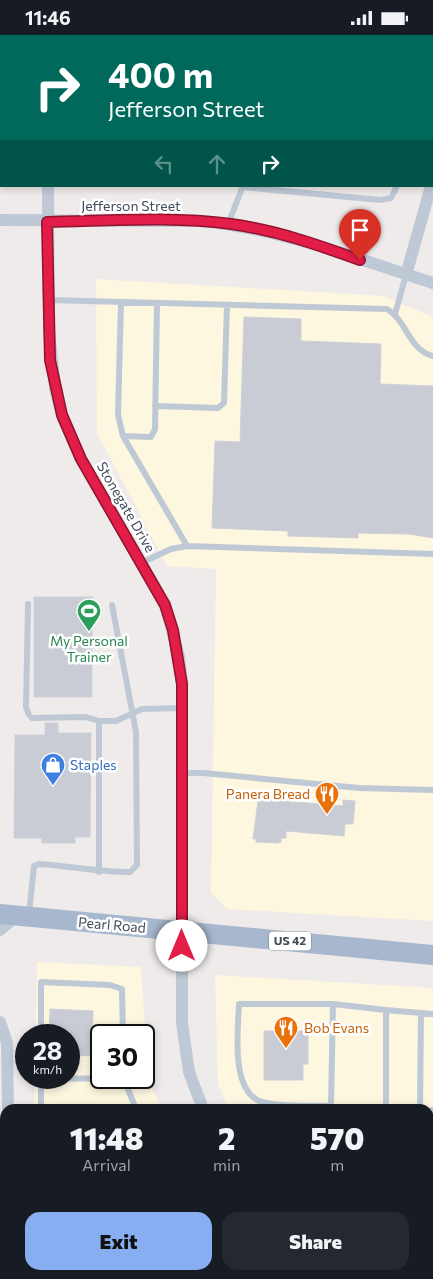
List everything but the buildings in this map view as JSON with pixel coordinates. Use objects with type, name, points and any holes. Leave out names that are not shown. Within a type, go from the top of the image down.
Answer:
[{"type":"main road","name":"Pearl Road","points":[[15,916],[433,955]]},
{"type":"street","name":"Stonegate Drive","points":[[48,187],[50,360],[62,415],[81,459],[165,605],[173,630],[180,666],[182,708],[182,1023],[184,1049],[189,1072],[201,1104]]},
{"type":"street","points":[[406,275],[431,187]]},
{"type":"street","name":"Jefferson Street","points":[[0,220],[47,222],[200,221],[228,224],[271,231],[433,283]]},
{"type":"street","points":[[0,930],[15,916]]},
{"type":"street","points":[[0,1022],[7,1043],[4,1095]]},
{"type":"lane","points":[[228,224],[243,187],[380,200],[391,198],[396,187]]},
{"type":"lane","points":[[394,313],[406,275]]},
{"type":"lane","points":[[48,300],[388,309],[394,313],[414,345],[433,356]]},
{"type":"lane","points":[[121,302],[118,415],[123,436],[187,546]]},
{"type":"lane","points":[[123,436],[151,437],[155,429],[156,303]]},
{"type":"lane","points":[[155,406],[218,409],[224,403],[227,305]]},
{"type":"lane","points":[[141,563],[161,553],[187,546],[433,553]]},
{"type":"lane","points":[[28,604],[26,707],[28,715],[32,718],[86,717],[99,721],[116,721],[142,709],[182,708]]},
{"type":"lane","points":[[15,916],[34,866],[39,864],[81,867],[99,872],[130,872],[137,865],[136,732],[112,605]]},
{"type":"lane","points":[[99,721],[99,872]]},
{"type":"lane","points":[[181,773],[203,773],[359,788],[433,790]]},
{"type":"lane","points":[[41,1024],[41,982],[110,985],[122,989],[123,1024]]},
{"type":"lane","points":[[289,1104],[261,1102],[247,1093],[237,1061],[239,1004],[333,1004],[433,1014]]},
{"type":"lane","points":[[331,1104],[333,1004]]},
{"type":"lane","points":[[386,1010],[386,1104]]},
{"type":"lane","points":[[420,1104],[421,1013]]},
{"type":"lane","points":[[41,1089],[41,1104]]},
{"type":"lane","points":[[128,1089],[134,1104]]},
{"type":"shaded area","points":[[96,279],[383,296],[433,317],[433,921],[227,909],[211,893],[216,569],[167,566],[97,433]]},
{"type":"shaded area","points":[[37,962],[141,967],[145,1024],[90,1024],[90,1089],[152,1089],[160,1104],[34,1104],[35,1089],[80,1089],[80,1024],[36,1024]]},
{"type":"shaded area","points":[[215,975],[433,988],[433,1104],[227,1104],[218,1085]]},
{"type":"place","name":"My Personal Trainer","points":[[89,632]]},
{"type":"place","name":"Staples","points":[[53,786]]},
{"type":"place","name":"Panera Bread","points":[[327,815]]},
{"type":"place","name":"Bob Evans","points":[[286,1049]]},
{"type":"route","points":[[182,946],[182,684],[179,657],[165,605],[81,459],[70,438],[62,415],[50,360],[47,222],[200,221],[232,224],[271,231],[360,260]]}]
